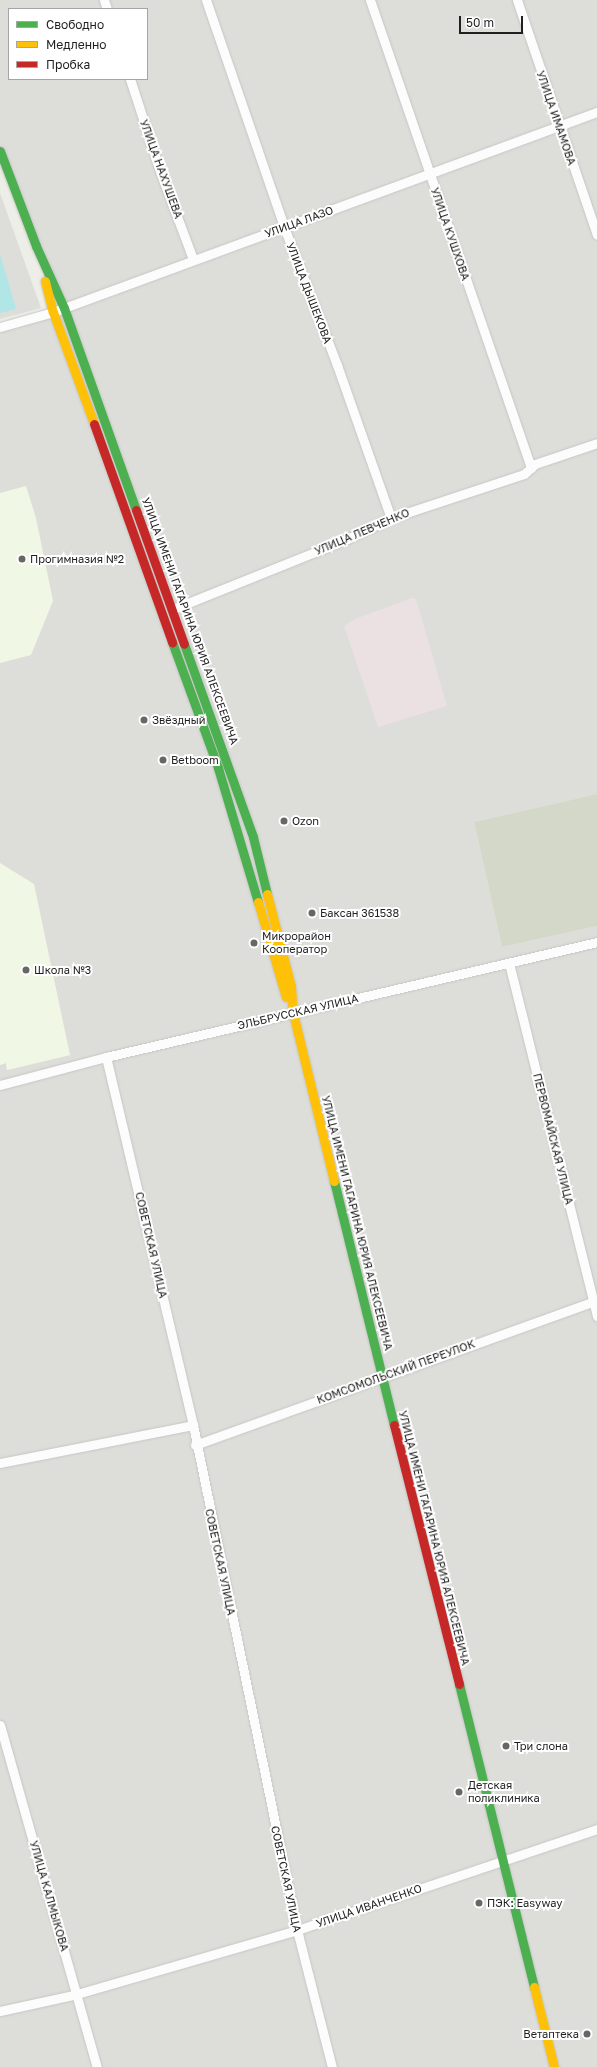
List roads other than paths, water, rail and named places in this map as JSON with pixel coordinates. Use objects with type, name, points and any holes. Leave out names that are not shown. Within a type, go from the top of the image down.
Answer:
[{"type":"street","name":"УЛИЦА ДЫШЕКОВА","points":[[206,0],[284,227],[345,385],[391,518]]},
{"type":"street","name":"УЛИЦА КУШХОВА","points":[[370,0],[531,468]]},
{"type":"street","name":"УЛИЦА ИМАМОВА","points":[[517,0],[597,235]]},
{"type":"street","name":"УЛИЦА НАХУШЕВА","points":[[130,80],[161,174],[193,259]]},
{"type":"street","name":"УЛИЦА ЛАЗО","points":[[0,327],[53,312],[193,259],[597,112]]},
{"type":"street","name":"УЛИЦА ИМЕНИ ГАГАРИНА ЮРИЯ АЛЕКСЕЕВИЧА","points":[[0,151],[36,246],[64,308],[173,609],[253,837],[291,987],[293,1013]]},
{"type":"street","name":"УЛИЦА ИМЕНИ ГАГАРИНА ЮРИЯ АЛЕКСЕЕВИЧА","points":[[36,246],[53,312],[218,768],[283,989],[293,1013],[501,1862],[554,2067]]},
{"type":"street","name":"УЛИЦА ЛЕВЧЕНКО","points":[[173,609],[347,539],[391,518],[524,474],[531,468],[597,443]]},
{"type":"street","name":"ЭЛЬБРУССКАЯ УЛИЦА","points":[[0,1085],[106,1057],[597,942]]},
{"type":"street","name":"ПЕРВОМАЙСКАЯ УЛИЦА","points":[[509,963],[595,1301],[597,1316]]},
{"type":"street","name":"СОВЕТСКАЯ УЛИЦА","points":[[106,1057],[193,1425],[195,1445],[297,1930],[332,2067]]},
{"type":"street","name":"КОМСОМОЛЬСКИЙ ПЕРЕУЛОК","points":[[195,1445],[595,1301]]},
{"type":"street","points":[[0,1463],[193,1425]]},
{"type":"street","name":"УЛИЦА КАЛМЫКОВА","points":[[0,1725],[77,1994],[96,2067]]},
{"type":"street","name":"УЛИЦА ИВАНЧЕНКО","points":[[0,2011],[77,1994],[297,1930],[597,1829]]},
{"type":"place","name":"Прогимназия №2","points":[[22,559]]},
{"type":"place","name":"Звёздный","points":[[144,720]]},
{"type":"place","name":"Betboom","points":[[163,760]]},
{"type":"place","name":"Ozon","points":[[284,821]]},
{"type":"place","name":"Баксан 361538","points":[[312,913]]},
{"type":"place","name":"Микрорайон Кооператор","points":[[254,943]]},
{"type":"place","name":"Школа №3","points":[[26,970]]},
{"type":"place","name":"Три слона","points":[[506,1746]]},
{"type":"place","name":"Детская поликлиника","points":[[459,1792]]},
{"type":"place","name":"ПЭК: Easyway","points":[[479,1903]]},
{"type":"place","name":"Ветаптека","points":[[587,2034]]}]
